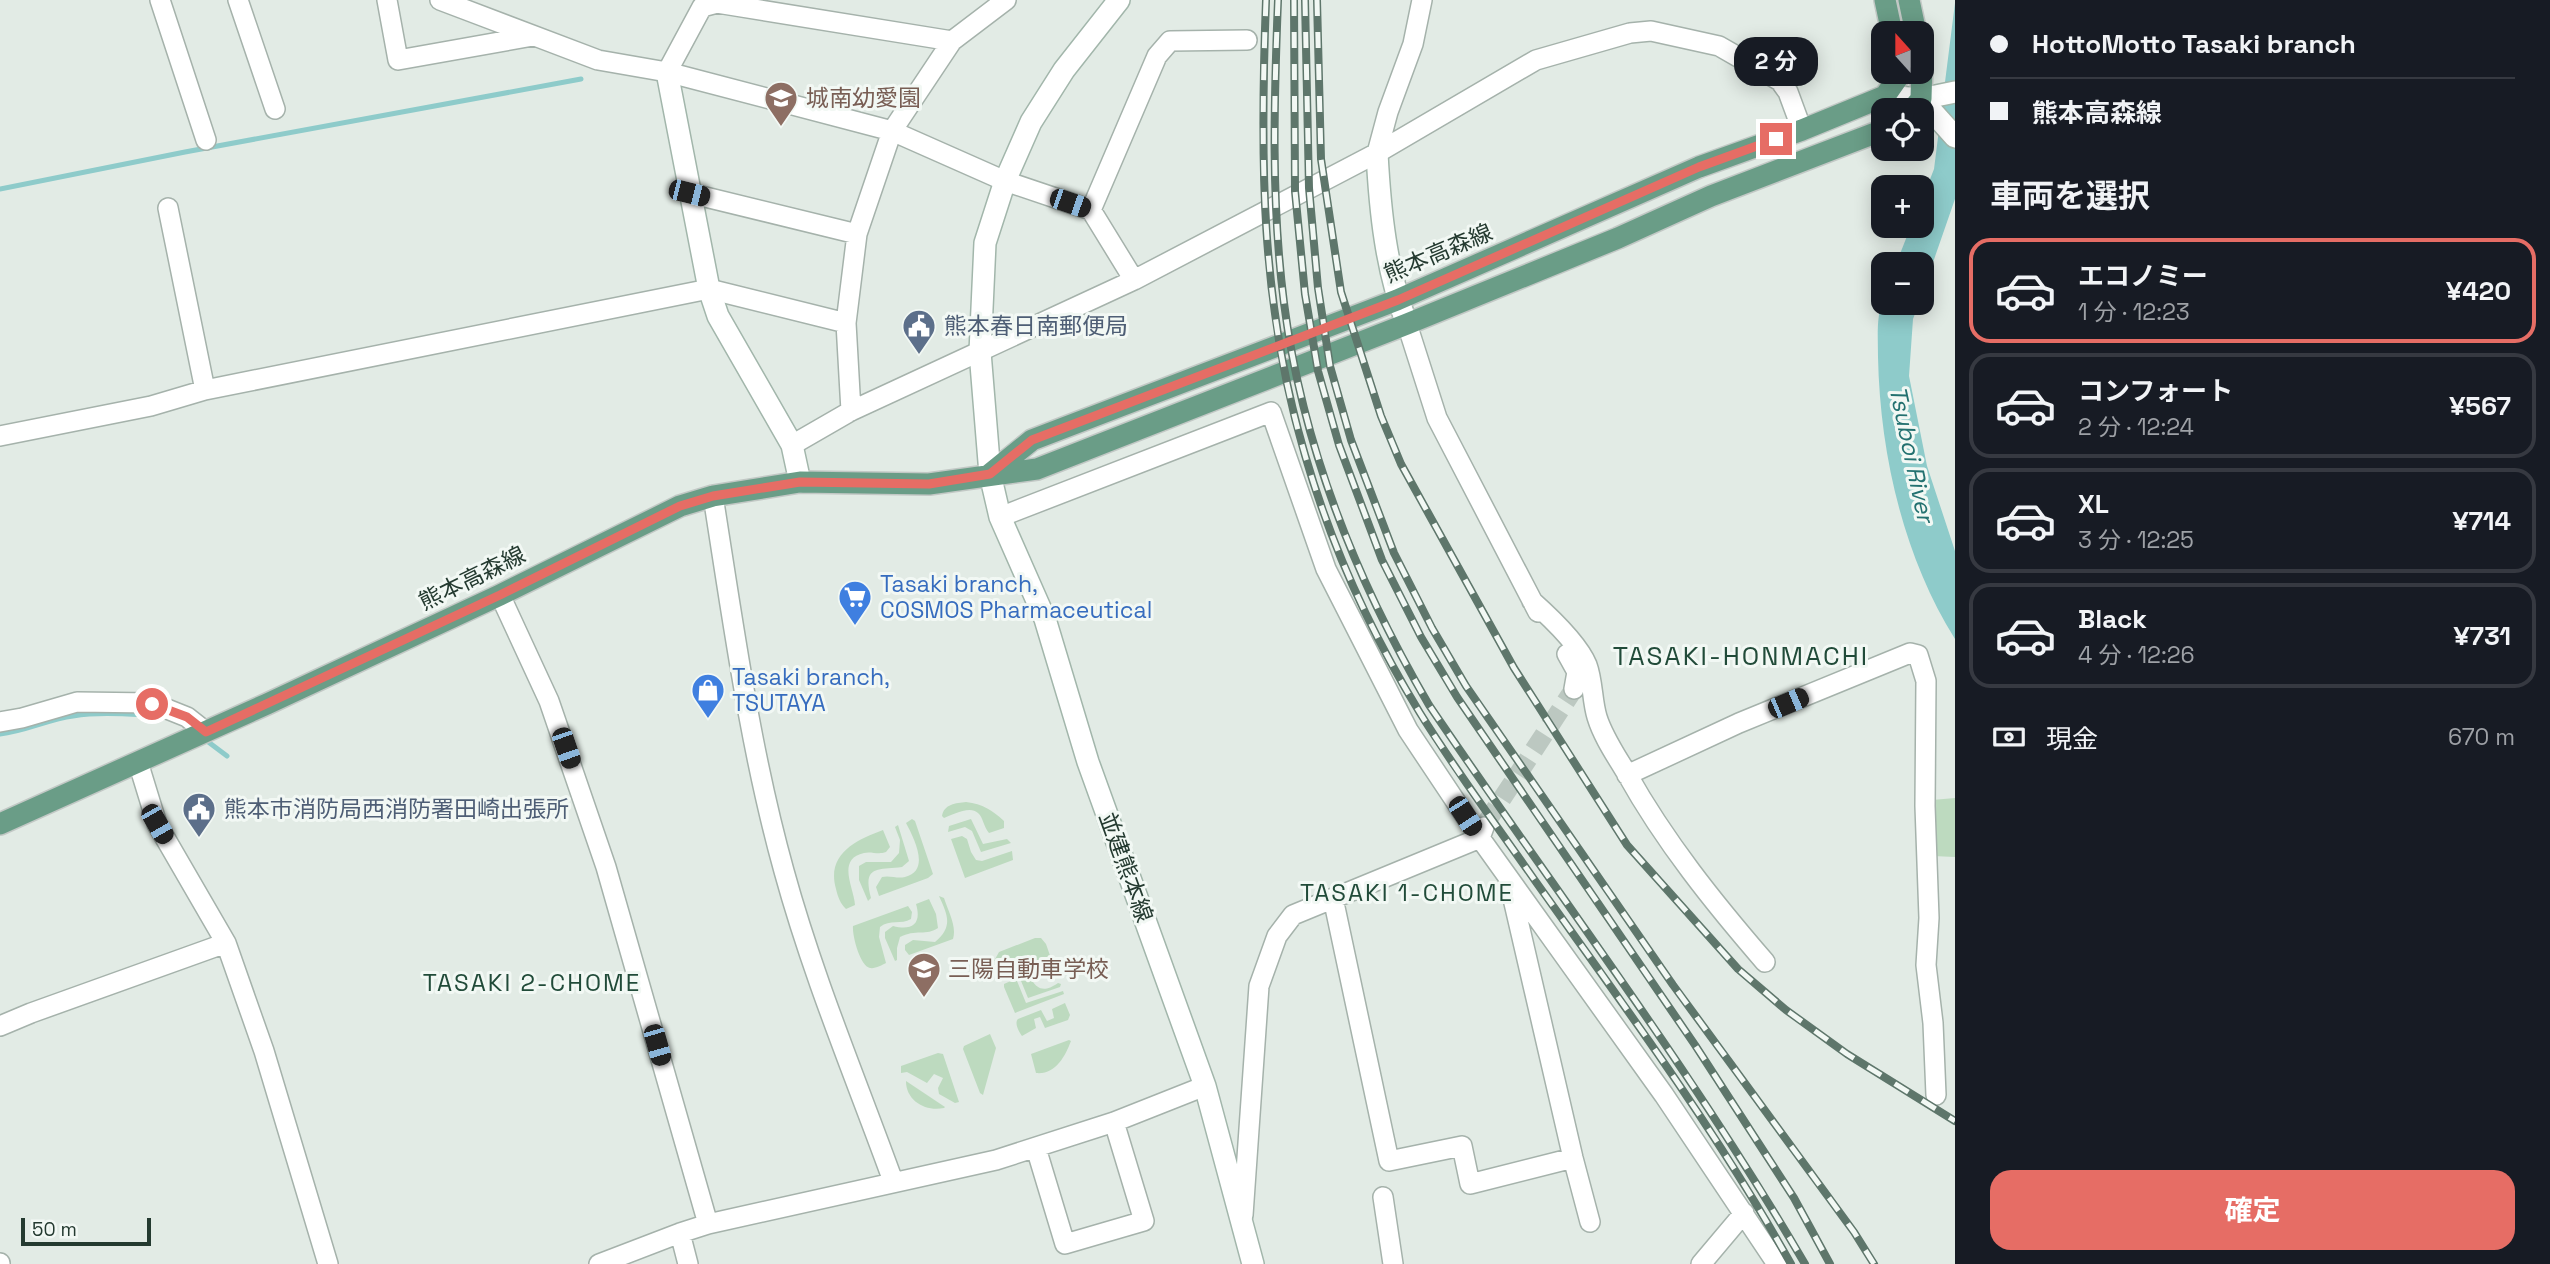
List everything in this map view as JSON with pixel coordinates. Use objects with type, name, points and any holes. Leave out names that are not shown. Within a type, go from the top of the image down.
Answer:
[{"type":"main road","points":[[1885,0],[1889,21]]},
{"type":"main road","points":[[1909,0],[1913,21]]},
{"type":"main road","points":[[1885,96],[1893,84]]},
{"type":"main road","name":"熊本高森線","points":[[990,474],[1032,440],[1398,300],[1699,167],[1802,130],[1885,96]]},
{"type":"main road","name":"熊本高森線","points":[[0,824],[206,732],[500,595],[680,506],[713,496],[800,482],[929,484],[1037,469],[1407,324],[1618,238],[1711,196],[1871,135]]},
{"type":"street","points":[[159,0],[206,140]]},
{"type":"street","points":[[238,0],[275,109]]},
{"type":"street","points":[[387,0],[398,61],[534,36]]},
{"type":"street","points":[[440,0],[598,60],[667,72],[892,131],[1005,181],[1091,210],[1134,280]]},
{"type":"street","points":[[851,411],[846,324],[857,234],[892,131],[952,41],[1006,0]]},
{"type":"street","name":"並建熊本線","points":[[1119,0],[1064,69],[1031,122],[1005,181],[985,243],[980,352],[990,474],[1000,517],[1045,620],[1088,762],[1205,1086],[1252,1264]]},
{"type":"street","points":[[1422,0],[1413,44],[1388,112],[1377,153],[1380,211],[1398,300],[1437,418],[1532,601],[1572,660],[1577,672],[1574,688]]},
{"type":"street","points":[[800,482],[793,445],[718,316],[709,289],[667,72],[702,7],[718,3],[952,41]]},
{"type":"street","points":[[793,445],[851,411],[1134,280],[1377,153],[1535,60],[1630,33],[1651,31],[1719,46],[1780,81],[1788,92],[1802,130]]},
{"type":"street","points":[[1091,210],[1157,56],[1170,41],[1248,40]]},
{"type":"street","points":[[1885,96],[1903,98]]},
{"type":"street","points":[[1934,106],[1955,137]]},
{"type":"street","points":[[689,193],[857,234]]},
{"type":"street","points":[[168,208],[205,390]]},
{"type":"street","points":[[0,436],[151,406],[205,390],[709,289],[846,324]]},
{"type":"street","points":[[1000,517],[1271,412],[1326,569],[1408,730],[1483,831],[1509,879],[1664,1095],[1777,1264]]},
{"type":"street","points":[[713,496],[760,766],[784,870],[799,922],[893,1181]]},
{"type":"street","points":[[500,595],[549,701],[606,867],[708,1224]]},
{"type":"street","points":[[1532,601],[1549,616],[1587,665],[1597,718],[1627,775],[1668,841],[1724,915],[1765,962]]},
{"type":"street","points":[[1627,775],[1740,723],[1910,653],[1918,655],[1926,681],[1925,806],[1929,918],[1926,965],[1933,1023],[1936,1095]]},
{"type":"street","points":[[0,722],[22,719],[77,702],[152,704],[187,717],[206,732]]},
{"type":"street","points":[[138,762],[157,824],[226,943],[264,1051],[328,1264]]},
{"type":"street","points":[[1242,1219],[1259,986],[1277,936],[1293,915],[1483,831]]},
{"type":"street","points":[[1509,879],[1590,1222]]},
{"type":"street","points":[[1333,898],[1389,1161],[1462,1146],[1470,1184],[1573,1158]]},
{"type":"street","points":[[0,1026],[226,943]]},
{"type":"street","points":[[599,1264],[708,1224],[996,1160],[1114,1122],[1205,1086]]},
{"type":"street","points":[[1036,1148],[1065,1244],[1144,1221],[1114,1122]]},
{"type":"street","points":[[1382,1197],[1393,1264]]},
{"type":"street","points":[[1701,1264],[1744,1213]]},
{"type":"street","points":[[680,1233],[688,1264]]},
{"type":"green space","points":[[1955,798],[1955,857],[1933,856],[1932,800]]},
{"type":"green space","points":[[966,802],[991,811],[1004,821],[1004,828],[989,833],[980,815],[970,810],[944,818],[942,816],[948,807]]},
{"type":"green space","points":[[912,819],[933,874],[879,896],[876,887],[882,877],[905,877],[913,874],[917,868],[918,853],[906,823]]},
{"type":"green space","points":[[971,819],[983,844],[1007,839],[1011,843],[981,852],[972,831],[965,827],[948,832],[949,826]]},
{"type":"green space","points":[[898,825],[909,861],[902,867],[874,871],[869,880],[871,898],[868,901],[859,880],[859,866],[866,862],[891,862],[899,853],[900,840],[895,827]]},
{"type":"green space","points":[[883,830],[890,847],[886,852],[864,853],[851,861],[849,875],[855,905],[846,909],[838,897],[835,866],[839,858],[854,844]]},
{"type":"green space","points":[[962,836],[967,839],[976,860],[982,861],[1012,851],[1013,860],[965,878],[951,839]]},
{"type":"green space","points":[[939,896],[944,898],[951,918],[953,939],[909,955],[905,945],[913,940],[935,942],[945,931],[946,914]]},
{"type":"green space","points":[[929,899],[936,914],[938,928],[900,937],[895,961],[885,932],[893,926],[910,927],[914,924],[918,917],[916,904]]},
{"type":"green space","points":[[908,906],[912,912],[911,919],[880,927],[879,937],[886,963],[874,968],[866,966],[857,950],[853,926]]},
{"type":"green space","points":[[1041,938],[1046,944],[1054,974],[1046,978],[1039,976],[1033,960],[1028,957],[994,961],[999,952]]},
{"type":"green space","points":[[1023,963],[1032,981],[1040,988],[1045,989],[1058,983],[1061,984],[1060,987],[1028,998],[1019,976],[1005,979],[999,976],[1003,970]]},
{"type":"green space","points":[[1017,981],[1026,1003],[1063,991],[1064,994],[1015,1013],[1004,987],[1004,984]]},
{"type":"green space","points":[[1065,1003],[1070,1015],[1068,1020],[1045,1028],[1040,1017],[1034,1019],[1036,1028],[1022,1036],[1018,1030],[1018,1019],[1041,1010],[1047,1021],[1054,1018],[1052,1009]]},
{"type":"green space","points":[[990,1034],[996,1048],[983,1095],[963,1049],[964,1046]]},
{"type":"green space","points":[[1069,1040],[1069,1047],[1054,1068],[1036,1073],[1031,1054]]},
{"type":"green space","points":[[938,1053],[943,1054],[959,1102],[955,1103],[939,1094],[938,1088],[943,1078],[934,1074],[927,1083],[907,1072],[901,1073],[901,1066]]},
{"type":"green space","points":[[906,1081],[945,1107],[937,1109],[918,1104],[909,1094]]},
{"type":"water","points":[[1955,3],[1955,199],[1934,259],[1934,252],[1901,252],[1906,238],[1934,238],[1934,175],[1932,175]]},
{"type":"water","name":"Tsuboi River","points":[[1879,315],[1914,315],[1909,376],[1927,466],[1955,551],[1955,639],[1921,573],[1898,503],[1884,430]]},
{"type":"waterway","points":[[0,189],[581,79]]},
{"type":"waterway","points":[[0,734],[85,715],[166,716]]},
{"type":"waterway","points":[[203,738],[227,756]]},
{"type":"tunnel","points":[[1486,823],[1574,689]]},
{"type":"railway","points":[[1266,0],[1263,116],[1266,229],[1271,285],[1290,398],[1315,489],[1340,555],[1385,652],[1434,735],[1669,1070],[1732,1165],[1791,1264]]},
{"type":"railway","points":[[1278,0],[1275,189],[1284,303],[1304,408],[1336,511],[1356,561],[1378,610],[1429,705],[1670,1051],[1762,1192],[1805,1264]]},
{"type":"railway","points":[[1294,0],[1295,191],[1305,294],[1318,371],[1339,445],[1382,560],[1421,637],[1457,697],[1695,1045],[1794,1198],[1830,1264]]},
{"type":"railway","points":[[1305,0],[1309,188],[1318,288],[1330,366],[1351,440],[1394,553],[1432,628],[1466,686],[1673,985],[1854,1232],[1874,1264]]},
{"type":"railway","points":[[1317,0],[1321,159],[1341,292],[1381,416],[1401,464],[1514,668],[1627,845],[1738,969],[1786,1010],[1847,1054],[1955,1121]]},
{"type":"place","name":"城南幼愛園","points":[[781,128]]},
{"type":"place","name":"熊本春日南郵便局","points":[[919,356]]},
{"type":"place","name":"Tasaki branch, COSMOS Pharmaceutical","points":[[855,627]]},
{"type":"place","name":"Tasaki branch, TSUTAYA","points":[[708,720]]},
{"type":"place","name":"熊本市消防局西消防署田崎出張所","points":[[199,839]]},
{"type":"place","name":"三陽自動車学校","points":[[924,999]]},
{"type":"district","name":"TASAKI-HONMACHI","points":[[1741,656]]},
{"type":"district","name":"TASAKI 1-CHOME","points":[[1407,892]]},
{"type":"district","name":"TASAKI 2-CHOME","points":[[532,982]]},
{"type":"route","points":[[152,704],[187,717],[206,732],[500,595],[680,506],[713,496],[800,482],[929,484],[990,474],[1032,440],[1398,300],[1699,167],[1776,139]]}]
